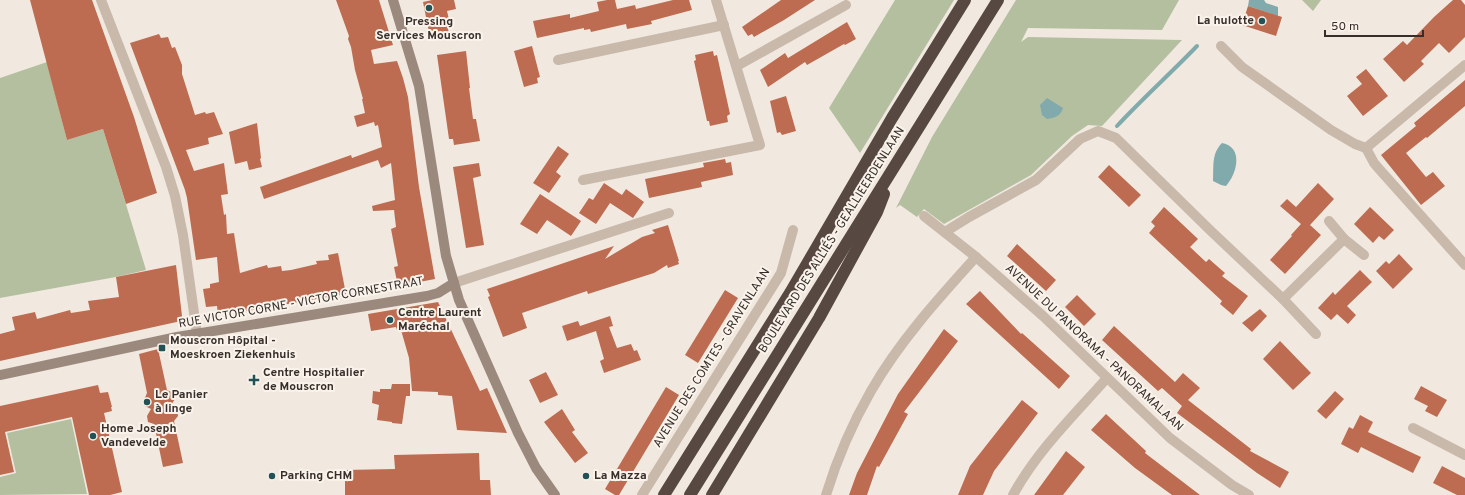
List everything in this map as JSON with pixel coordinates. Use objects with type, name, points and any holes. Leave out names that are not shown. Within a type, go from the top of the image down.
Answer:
[{"type":"highway","name":"BOULEVARD DES ALLIÉS - GEALLIEERDENLAAN","points":[[664,495],[786,300],[892,118],[964,0]]},
{"type":"highway","name":"BOULEVARD DES ALLIÉS - GEALLIEERDENLAAN","points":[[690,495],[998,0]]},
{"type":"highway","points":[[712,495],[834,293],[877,212],[896,164]]},
{"type":"street","points":[[101,0],[166,167],[175,196],[183,235],[197,334]]},
{"type":"street","points":[[393,0],[419,86],[446,256],[459,300],[518,433],[536,468],[555,495]]},
{"type":"street","points":[[583,180],[760,144],[716,0]]},
{"type":"street","points":[[737,66],[846,5]]},
{"type":"street","points":[[558,60],[724,25]]},
{"type":"street","points":[[1221,46],[1242,67],[1331,130],[1355,144],[1366,148],[1374,163],[1465,265]]},
{"type":"street","points":[[1366,148],[1465,65]]},
{"type":"street","points":[[945,232],[1036,180],[1080,139],[1098,131],[1116,138],[1283,299],[1316,334]]},
{"type":"street","name":"RUE VICTOR CORNE - VICTOR CORNESTRAAT","points":[[0,375],[165,339],[426,296],[438,293],[454,283],[669,213]]},
{"type":"street","name":"AVENUE DU PANORAMA - PANORAMALAAN","points":[[924,216],[976,257],[1043,316],[1170,438],[1232,485],[1249,495]]},
{"type":"street","points":[[1329,221],[1344,239],[1364,255]]},
{"type":"street","name":"AVENUE DES COMTES - GRAVENLAAN","points":[[642,495],[781,273],[793,230]]},
{"type":"street","points":[[1283,299],[1344,239]]},
{"type":"street","points":[[826,495],[848,436],[871,391],[907,338],[939,298],[976,257]]},
{"type":"street","points":[[1013,495],[1021,480],[1049,444],[1107,378]]},
{"type":"street","points":[[1413,428],[1465,455]]},
{"type":"green space","points":[[895,0],[954,0],[860,153],[829,108]]},
{"type":"green space","points":[[1016,0],[1179,0],[1162,30],[1028,28],[1021,42],[1028,37],[1182,40],[1102,126],[1088,125],[1072,136],[1031,175],[944,224],[924,209],[917,217],[900,205],[896,208],[932,137]]},
{"type":"green space","points":[[1302,0],[1321,0],[1313,11]]},
{"type":"green space","points":[[47,62],[67,140],[103,129],[146,270],[116,277],[0,298],[0,78]]},
{"type":"green space","points":[[71,419],[87,494],[0,495],[0,477],[16,473],[7,433]]},
{"type":"water","points":[[1249,0],[1264,0],[1266,3],[1278,7],[1278,16],[1248,6]]},
{"type":"water","points":[[1047,98],[1063,108],[1059,115],[1047,119],[1042,115],[1040,105]]},
{"type":"water","points":[[1222,143],[1229,146],[1236,155],[1233,175],[1226,186],[1213,181],[1215,156],[1218,147]]},
{"type":"building","points":[[30,0],[92,0],[134,117],[157,193],[126,204],[103,129],[67,140]]},
{"type":"building","points":[[336,0],[379,0],[393,45],[371,50],[374,64],[397,61],[403,78],[408,97],[419,187],[435,279],[398,286],[394,267],[398,266],[391,229],[396,227],[394,210],[373,211],[372,206],[395,200],[391,163],[381,168],[378,160],[264,199],[260,187],[351,155],[352,158],[382,147],[378,125],[375,126],[374,122],[357,127],[354,116],[365,113],[363,99],[348,39],[349,36]]},
{"type":"building","points":[[432,0],[454,0],[456,9],[447,11],[450,24],[447,25],[449,33],[430,37],[423,2]]},
{"type":"building","points":[[615,0],[617,9],[635,5],[636,9],[673,0],[689,0],[692,10],[651,21],[652,24],[627,29],[626,24],[591,32],[590,29],[584,30],[584,28],[537,38],[533,21],[570,14],[570,18],[599,11],[597,2]]},
{"type":"building","points":[[781,0],[815,0],[754,37],[752,34],[748,36],[742,27]]},
{"type":"building","points":[[1453,0],[1461,0],[1465,5],[1465,37],[1449,53],[1439,43],[1421,61],[1424,64],[1404,82],[1383,59],[1403,41],[1407,45]]},
{"type":"building","name":"La hulotte","points":[[1248,6],[1282,17],[1276,36],[1242,25]]},
{"type":"building","points":[[847,22],[856,39],[845,45],[844,44],[807,65],[805,62],[768,87],[760,70],[785,53],[788,58]]},
{"type":"building","points":[[159,34],[161,38],[168,37],[172,48],[175,47],[182,65],[182,74],[195,115],[205,112],[206,114],[214,112],[223,134],[208,138],[209,144],[186,150],[194,171],[224,163],[228,194],[221,195],[224,215],[226,214],[227,234],[234,233],[240,273],[267,265],[268,268],[281,266],[282,271],[291,270],[317,264],[316,261],[329,260],[328,255],[338,253],[346,294],[218,315],[217,306],[206,307],[203,289],[210,288],[210,284],[219,282],[217,257],[196,260],[185,190],[130,43]]},
{"type":"building","points":[[532,46],[540,77],[537,78],[538,83],[524,87],[514,51]]},
{"type":"building","points":[[466,51],[473,119],[476,119],[480,141],[454,145],[453,139],[449,139],[437,55]]},
{"type":"building","points":[[713,51],[714,56],[717,55],[730,114],[727,116],[728,122],[710,126],[709,121],[707,121],[694,61],[696,60],[695,55]]},
{"type":"building","points":[[1366,69],[1388,96],[1363,116],[1347,96],[1362,84],[1356,77]]},
{"type":"building","points":[[1465,80],[1465,106],[1427,138],[1426,137],[1406,153],[1426,177],[1433,172],[1445,186],[1421,205],[1381,155],[1416,126],[1414,123]]},
{"type":"building","points":[[786,96],[796,131],[782,135],[780,132],[777,133],[770,101]]},
{"type":"building","points":[[257,123],[262,167],[249,170],[247,161],[235,164],[229,132]]},
{"type":"building","points":[[558,146],[569,154],[556,172],[561,176],[549,193],[533,183]]},
{"type":"building","points":[[725,159],[726,163],[731,162],[733,175],[701,182],[702,187],[649,198],[645,179],[704,167],[703,163]]},
{"type":"building","points":[[479,163],[481,176],[473,178],[484,245],[466,248],[453,167]]},
{"type":"building","points":[[1109,165],[1141,195],[1129,207],[1098,177]]},
{"type":"building","points":[[604,183],[622,195],[626,189],[644,202],[633,218],[610,203],[596,224],[579,213],[589,198],[593,200]]},
{"type":"building","points":[[1318,183],[1334,199],[1310,225],[1321,235],[1285,274],[1270,260],[1301,224],[1280,206],[1287,199],[1296,207]]},
{"type":"building","points":[[540,194],[581,221],[571,236],[547,220],[537,234],[520,224]]},
{"type":"building","points":[[1164,207],[1198,239],[1190,247],[1206,262],[1209,259],[1225,273],[1222,276],[1248,296],[1233,315],[1220,304],[1222,301],[1149,233],[1155,226],[1151,222]]},
{"type":"building","points":[[1370,207],[1394,230],[1384,240],[1379,236],[1373,243],[1354,224]]},
{"type":"building","points":[[668,225],[679,264],[668,268],[667,265],[654,273],[588,294],[587,291],[522,313],[527,328],[503,337],[488,297],[490,296],[487,289],[614,246],[605,259],[642,237],[655,233],[652,230]]},
{"type":"building","points":[[1017,244],[1056,280],[1046,291],[1007,256]]},
{"type":"building","points":[[1399,254],[1413,269],[1393,289],[1376,271],[1386,261],[1389,264]]},
{"type":"building","points":[[176,265],[182,316],[181,321],[0,361],[0,334],[15,330],[12,317],[35,312],[37,319],[70,310],[71,313],[90,310],[88,301],[119,297],[116,277]]},
{"type":"building","points":[[1360,270],[1372,282],[1347,306],[1356,315],[1348,324],[1337,314],[1331,320],[1318,308],[1333,292],[1335,295]]},
{"type":"building","points":[[725,290],[738,298],[698,363],[685,355]]},
{"type":"building","points":[[980,291],[1021,334],[1022,333],[1070,376],[1059,389],[966,304]]},
{"type":"building","points":[[1077,295],[1096,314],[1084,326],[1065,307]]},
{"type":"building","points":[[438,302],[480,391],[487,388],[507,433],[457,430],[452,396],[438,395],[438,392],[412,391],[409,358],[401,330],[397,330],[396,327],[371,331],[368,314]]},
{"type":"building","points":[[1260,309],[1267,316],[1252,332],[1242,323]]},
{"type":"building","points":[[610,316],[613,326],[609,327],[617,348],[631,344],[634,351],[637,350],[641,360],[604,373],[600,361],[604,359],[596,331],[567,341],[562,326],[578,321],[580,326]]},
{"type":"building","points":[[1114,326],[1175,382],[1183,373],[1200,388],[1188,400],[1251,449],[1250,451],[1289,472],[1280,488],[1257,473],[1177,413],[1182,406],[1162,388],[1158,391],[1102,340]]},
{"type":"building","points":[[944,329],[958,341],[904,412],[908,414],[879,467],[877,466],[867,495],[849,495],[857,473],[898,394]]},
{"type":"building","points":[[1280,341],[1311,373],[1293,390],[1263,359]]},
{"type":"building","points":[[158,349],[167,390],[174,393],[175,399],[171,405],[177,409],[178,416],[174,421],[183,463],[163,467],[154,424],[148,422],[147,416],[151,409],[145,406],[144,400],[147,393],[139,354]]},
{"type":"building","points":[[546,372],[558,395],[540,403],[529,380]]},
{"type":"building","points":[[392,384],[410,384],[410,396],[406,396],[402,424],[377,420],[379,405],[372,403],[373,391],[380,392],[380,389],[391,389]]},
{"type":"building","name":"Home Joseph Vandevelde","points":[[98,385],[100,393],[108,392],[112,407],[112,411],[104,413],[122,492],[110,495],[89,495],[72,417],[5,432],[14,472],[0,475],[0,406]]},
{"type":"building","points":[[1421,386],[1447,400],[1437,417],[1425,411],[1428,406],[1414,399]]},
{"type":"building","points":[[666,387],[679,395],[619,495],[615,495],[605,489]]},
{"type":"building","points":[[1335,391],[1344,399],[1326,419],[1317,411]]},
{"type":"building","points":[[1022,400],[1038,413],[994,471],[983,495],[958,495],[970,466]]},
{"type":"building","points":[[562,409],[575,430],[572,432],[588,453],[575,463],[544,422]]},
{"type":"building","points":[[1106,414],[1146,451],[1145,453],[1200,495],[1172,495],[1135,468],[1091,430]]},
{"type":"building","points":[[1360,415],[1373,422],[1368,432],[1421,457],[1413,473],[1361,447],[1358,453],[1341,444],[1349,427],[1353,429]]},
{"type":"building","points":[[1066,451],[1085,467],[1063,495],[1034,495]]},
{"type":"building","points":[[479,453],[480,480],[490,480],[491,495],[345,495],[345,470],[395,469],[394,455]]},
{"type":"building","points":[[1442,466],[1465,478],[1465,495],[1457,495],[1433,483]]},
{"type":"waterway","points":[[1117,126],[1197,46]]},
{"type":"place","name":"Pressing Services Mouscron","points":[[429,8]]},
{"type":"place","name":"La hulotte","points":[[1262,21]]},
{"type":"place","name":"Centre Laurent Maréchal","points":[[390,320]]},
{"type":"place","name":"Mouscron Hôpital - Moeskroen Ziekenhuis","points":[[162,348]]},
{"type":"place","name":"Centre Hospitalier de Mouscron","points":[[254,380]]},
{"type":"place","name":"Le Panier à linge","points":[[147,402]]},
{"type":"place","name":"Home Joseph Vandevelde","points":[[93,436]]},
{"type":"place","name":"Parking CHM","points":[[272,476]]},
{"type":"place","name":"La Mazza","points":[[586,476]]}]
